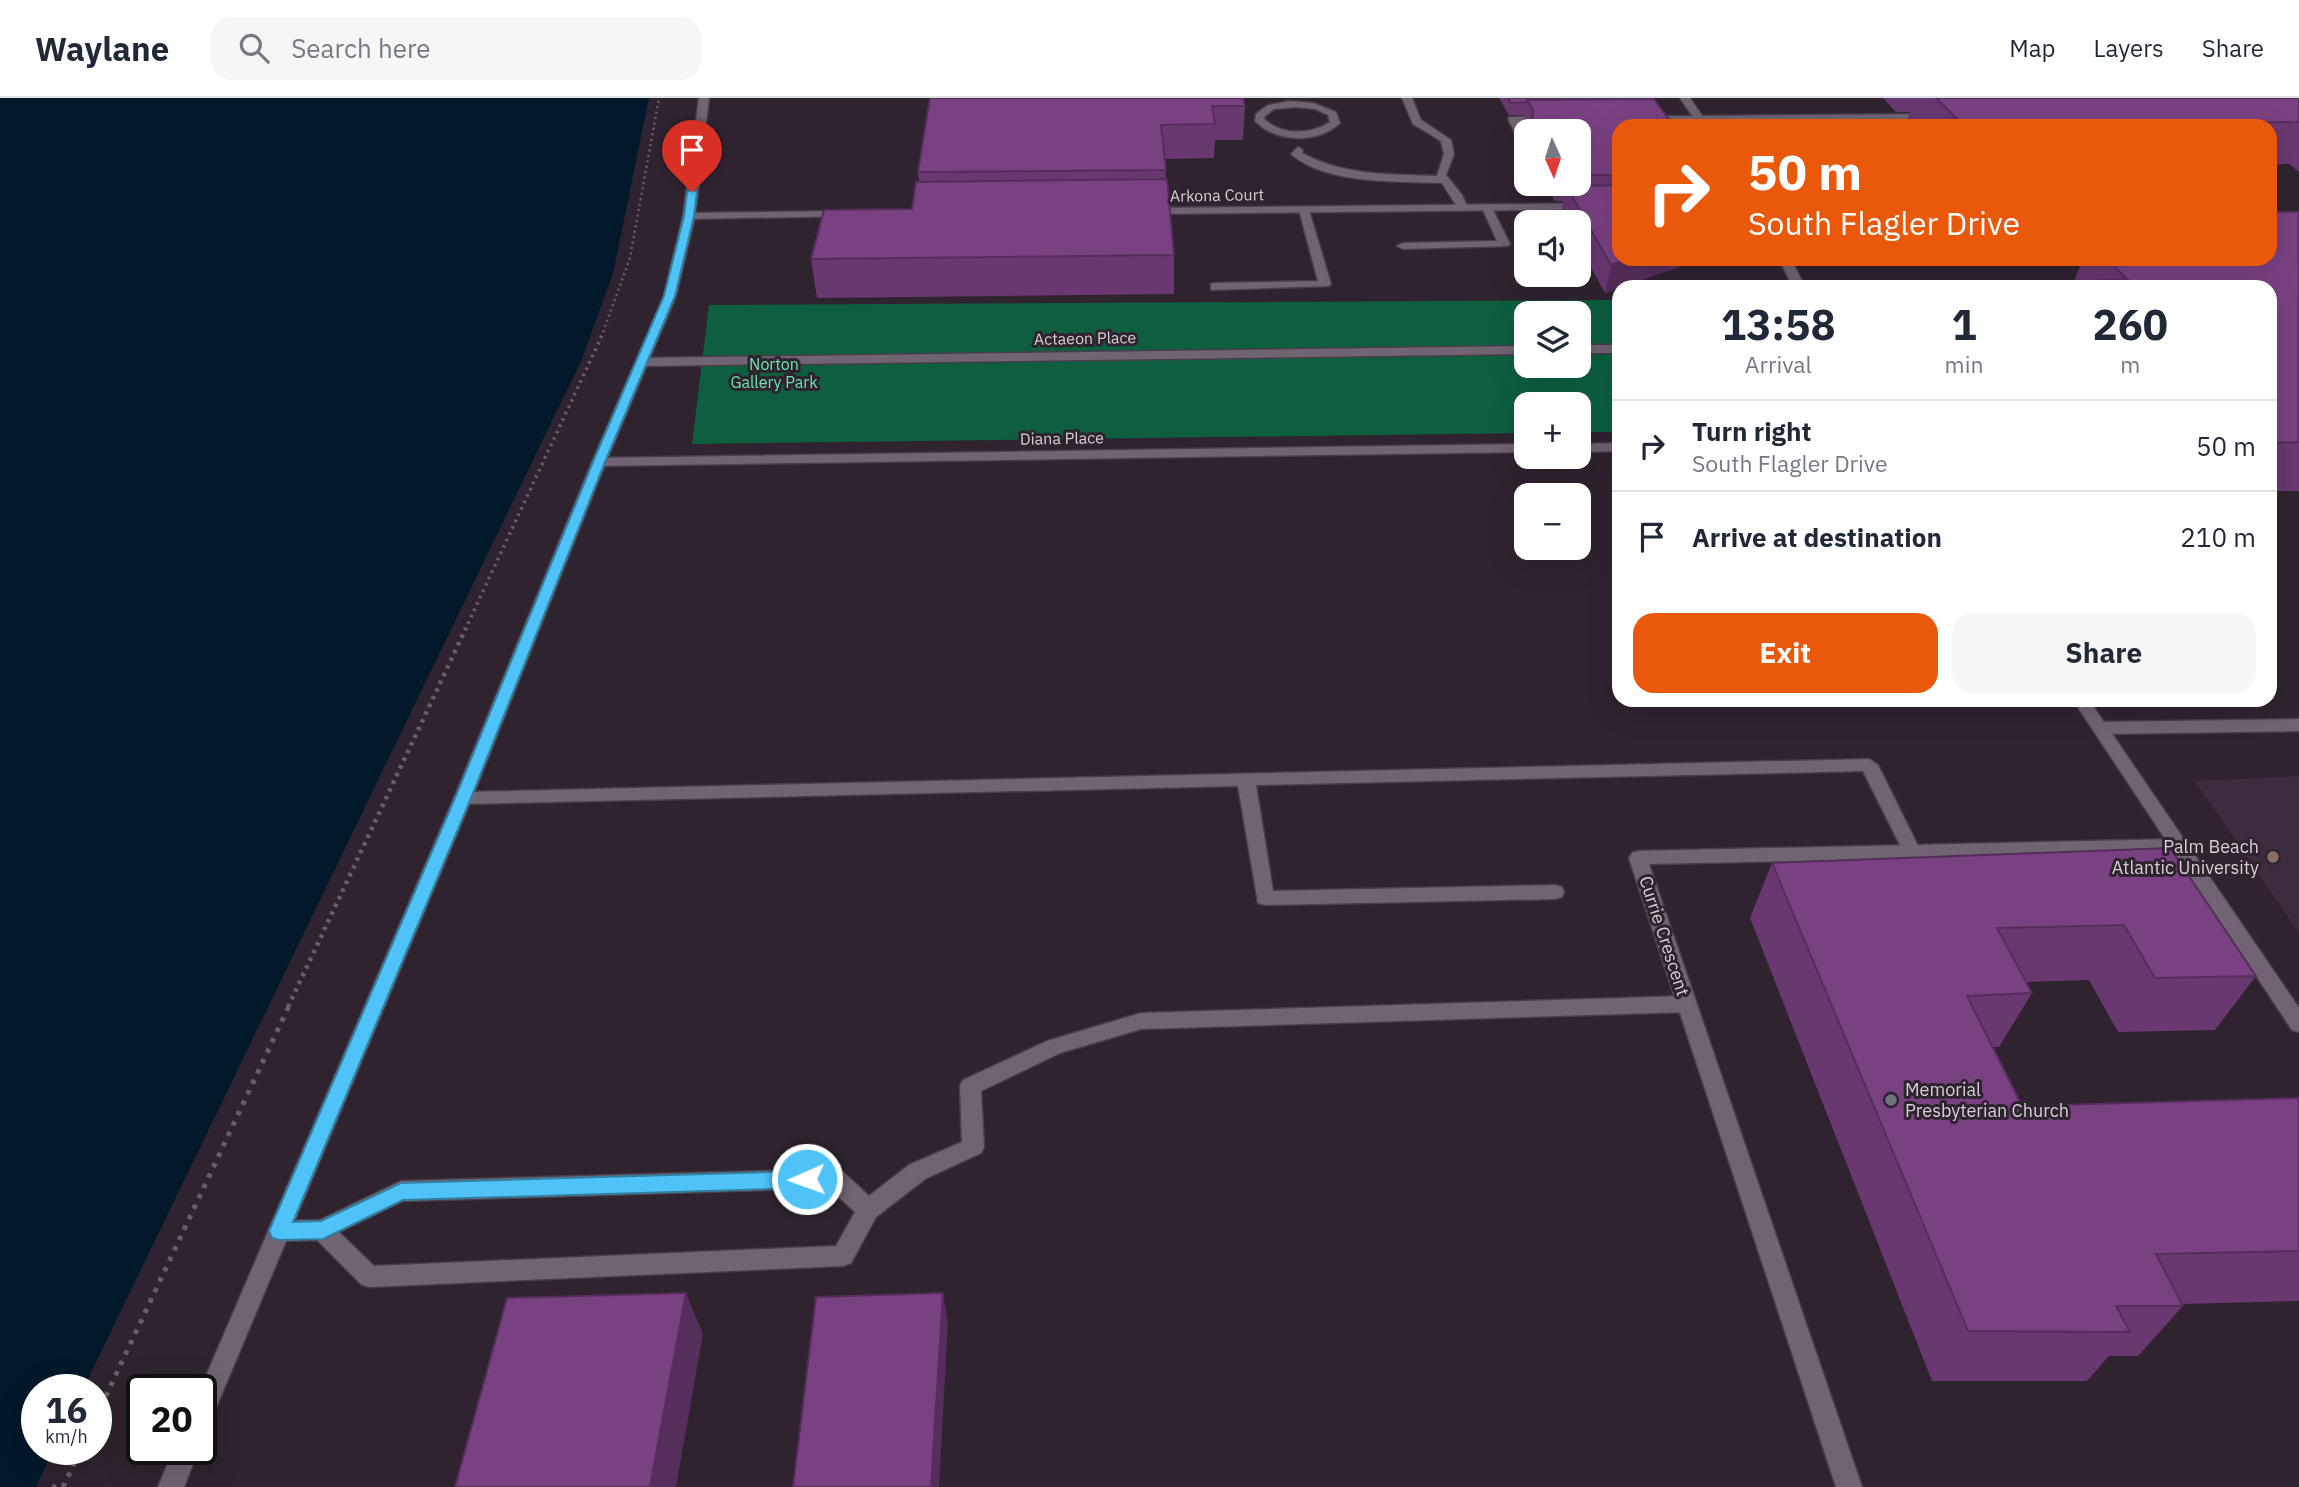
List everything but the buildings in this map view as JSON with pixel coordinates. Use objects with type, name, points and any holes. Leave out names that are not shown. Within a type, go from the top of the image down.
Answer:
[{"type":"street","points":[[217,1377],[463,798],[599,462],[670,296],[689,216],[704,98]]},
{"type":"street","points":[[1407,98],[1417,122],[1446,139],[1450,154],[1441,174],[1463,208]]},
{"type":"street","points":[[1685,98],[1699,119]]},
{"type":"street","points":[[1305,101],[1327,110],[1336,119],[1330,128],[1308,136],[1273,130],[1264,126],[1259,116],[1271,107],[1305,101]]},
{"type":"street","points":[[1861,119],[1941,117]]},
{"type":"street","points":[[1298,150],[1296,154],[1313,166],[1346,173],[1444,180]]},
{"type":"street","name":"Arkona Court","points":[[1139,211],[1612,206]]},
{"type":"street","points":[[1403,246],[1504,244],[1487,208]]},
{"type":"street","points":[[1214,287],[1325,284],[1304,210]]},
{"type":"street","points":[[689,216],[865,214]]},
{"type":"street","points":[[1591,349],[1612,349]]},
{"type":"street","name":"Actaeon Place","points":[[644,362],[1514,350]]},
{"type":"street","points":[[1591,448],[1612,447]]},
{"type":"street","name":"Diana Place","points":[[599,462],[1514,448]]},
{"type":"street","points":[[2086,707],[2299,1024]]},
{"type":"street","points":[[2100,728],[2299,725]]},
{"type":"street","points":[[463,798],[1869,765],[1912,852]]},
{"type":"street","points":[[1246,780],[1265,898],[1555,892]]},
{"type":"street","name":"Currie Crescent","points":[[1849,1487],[1638,858],[2178,846]]},
{"type":"street","points":[[323,1230],[369,1277],[843,1256],[868,1210],[917,1172],[973,1147],[970,1086],[1054,1047],[1141,1021],[1686,1004]]},
{"type":"street","points":[[279,1231],[323,1230],[401,1191],[834,1178],[868,1210]]},
{"type":"street","points":[[171,1487],[180,1465]]},
{"type":"path","points":[[112,1383],[598,345],[630,258],[659,98]]},
{"type":"path","points":[[52,1487],[64,1487],[74,1465]]},
{"type":"shaded area","name":"Palm Beach Atlantic University","points":[[2299,776],[2299,933],[2195,781]]},
{"type":"green space","name":"Norton Gallery Park","points":[[1612,300],[1612,432],[1591,432],[1591,392],[1514,392],[1514,433],[692,444],[709,305]]},
{"type":"water","points":[[0,98],[649,98],[613,273],[582,359],[90,1374],[21,1374],[21,1465],[46,1465],[36,1487],[0,1487]]},
{"type":"place","name":"Palm Beach Atlantic University","points":[[2273,857]]},
{"type":"place","name":"Memorial Presbyterian Church","points":[[1891,1100]]},
{"type":"route","points":[[692,192],[670,296],[644,362],[599,462],[463,798],[279,1231],[323,1230],[401,1191],[807,1179]]}]
